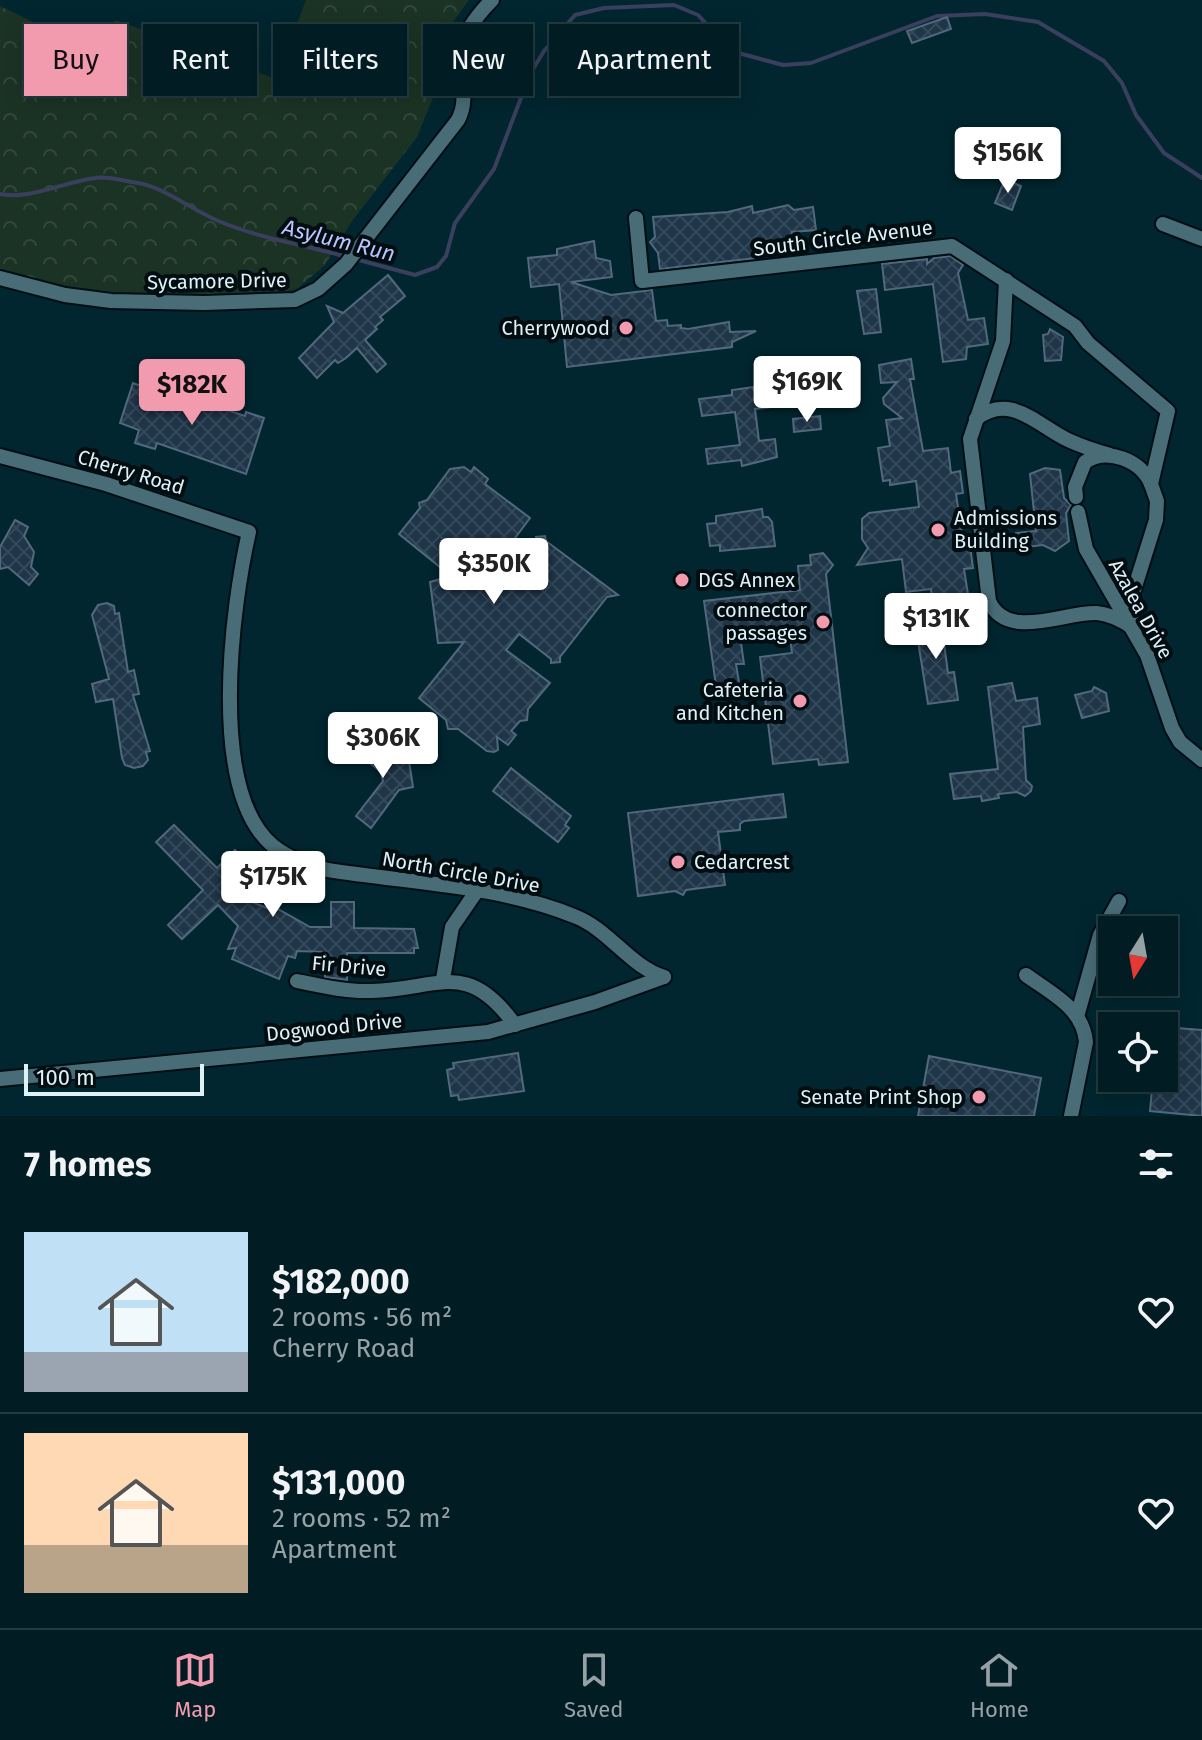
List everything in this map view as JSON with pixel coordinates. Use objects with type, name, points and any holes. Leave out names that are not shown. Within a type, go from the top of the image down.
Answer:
[{"type":"street","name":"Sycamore Drive","points":[[0,278],[96,300],[250,303],[307,295],[350,258],[458,120],[464,106],[460,60],[466,36],[492,0]]},
{"type":"street","name":"South Circle Avenue","points":[[636,218],[642,281],[847,259],[940,244],[966,252],[1075,326],[1088,343],[1168,411],[1151,484],[1157,501],[1156,520],[1133,593],[1132,627]]},
{"type":"street","points":[[1163,224],[1202,239]]},
{"type":"street","points":[[1006,280],[1003,341],[976,419],[970,448],[991,607],[1023,623],[1096,613],[1114,617],[1132,627]]},
{"type":"street","points":[[976,419],[990,409],[1017,410],[1067,439],[1140,468],[1151,484]]},
{"type":"street","name":"Azalea Drive","points":[[1110,455],[1085,462],[1075,487],[1090,558],[1132,627],[1153,670],[1172,728],[1180,742],[1202,760]]},
{"type":"street","name":"Cherry Road","points":[[0,456],[106,484],[249,532]]},
{"type":"street","name":"North Circle Drive","points":[[249,532],[232,618],[230,678],[241,790],[259,830],[273,846],[305,864],[476,892],[577,917],[651,973],[664,977]]},
{"type":"street","points":[[476,892],[452,927],[443,979],[496,998],[515,1025]]},
{"type":"street","points":[[1071,1116],[1086,1042],[1078,1013],[1100,935],[1119,901]]},
{"type":"street","points":[[1026,975],[1078,1013]]},
{"type":"street","name":"Dogwood Drive","points":[[0,1079],[488,1032],[664,977]]},
{"type":"street","name":"Fir Drive","points":[[297,981],[368,991],[420,987],[443,979]]},
{"type":"green space","points":[[306,0],[469,0],[452,24],[423,24],[423,96],[434,96],[417,137],[352,221],[325,265],[297,289],[275,294],[113,296],[75,291],[0,273],[0,6],[37,24],[24,24],[24,96],[127,96],[127,24],[143,30],[143,96],[257,96],[257,72],[273,78],[273,96],[407,96],[407,24],[297,24]]},
{"type":"building","points":[[947,17],[951,29],[912,43],[907,31]]},
{"type":"building","points":[[1005,179],[1021,186],[1012,210],[995,203]]},
{"type":"building","points":[[788,205],[794,210],[813,207],[816,230],[792,232],[793,245],[755,249],[756,258],[660,269],[658,253],[650,242],[655,237],[653,217],[728,212],[752,206],[753,213]]},
{"type":"building","name":"Cherrywood","points":[[594,241],[596,258],[610,261],[612,277],[571,282],[611,295],[652,290],[656,321],[667,320],[668,326],[681,325],[681,328],[688,329],[729,322],[730,332],[756,331],[732,342],[732,347],[567,367],[559,284],[531,287],[528,258],[557,255],[557,249]]},
{"type":"building","points":[[950,256],[963,265],[958,273],[968,320],[984,318],[988,344],[967,347],[966,359],[943,362],[933,284],[885,290],[882,264],[927,259],[927,264],[934,258]]},
{"type":"building","points":[[388,275],[405,296],[380,317],[383,320],[365,340],[386,364],[377,372],[357,348],[338,363],[335,360],[317,378],[299,358],[334,322],[327,306],[343,313]]},
{"type":"building","points":[[876,289],[881,332],[864,334],[857,291]]},
{"type":"building","points":[[1050,329],[1063,337],[1061,360],[1045,361],[1043,335],[1048,334]]},
{"type":"building","points":[[911,359],[914,379],[910,379],[923,451],[948,448],[951,473],[960,471],[963,493],[956,494],[964,547],[970,546],[973,568],[964,569],[968,594],[958,595],[952,611],[942,612],[940,597],[932,598],[931,589],[906,592],[902,559],[857,565],[868,548],[862,539],[862,519],[869,513],[919,507],[916,481],[890,485],[890,480],[883,481],[878,448],[890,446],[886,420],[902,418],[884,404],[883,398],[897,382],[881,383],[879,365]]},
{"type":"building","points":[[142,382],[245,416],[246,412],[264,418],[246,474],[157,443],[155,449],[135,443],[139,430],[120,423],[133,383],[141,386]]},
{"type":"building","points":[[753,387],[754,391],[769,389],[772,407],[755,409],[759,441],[775,439],[777,457],[742,466],[741,460],[708,464],[706,449],[740,445],[735,412],[702,416],[699,399],[732,395],[732,390]]},
{"type":"building","points":[[820,416],[821,429],[794,432],[793,419]]},
{"type":"building","points":[[464,467],[471,472],[474,467],[488,479],[485,484],[530,518],[494,566],[510,578],[536,542],[536,537],[545,536],[546,541],[618,595],[607,597],[560,657],[560,662],[551,663],[551,659],[519,634],[506,650],[550,683],[528,709],[527,720],[520,721],[511,731],[516,735],[508,745],[497,737],[498,750],[494,752],[487,751],[458,729],[448,729],[446,720],[419,698],[464,642],[438,643],[430,582],[451,576],[399,534],[420,508],[419,503],[427,500],[450,469]]},
{"type":"building","points":[[1045,468],[1060,470],[1064,498],[1071,505],[1066,513],[1069,541],[1055,551],[1043,545],[1018,548],[1016,533],[1036,531],[1030,474]]},
{"type":"building","points":[[762,509],[763,517],[768,517],[772,522],[775,546],[720,551],[720,545],[710,546],[707,524],[716,523],[716,516]]},
{"type":"building","points":[[15,520],[28,527],[24,536],[34,552],[31,567],[38,574],[29,585],[8,567],[0,569],[0,547]]},
{"type":"building","points":[[823,553],[833,565],[826,574],[848,762],[819,765],[818,759],[773,764],[760,657],[792,653],[789,632],[740,636],[744,664],[736,664],[739,683],[716,686],[704,601],[800,590],[798,566],[811,565],[810,555]]},
{"type":"building","points":[[107,603],[114,606],[115,614],[119,613],[128,672],[134,670],[139,694],[133,695],[150,751],[146,752],[148,760],[143,766],[134,768],[125,765],[122,758],[113,699],[96,702],[92,684],[109,679],[92,615],[98,605]]},
{"type":"building","points":[[946,617],[949,635],[943,636],[948,673],[954,672],[958,700],[928,704],[915,622]]},
{"type":"building","points":[[1012,683],[1016,701],[1037,698],[1040,724],[1023,727],[1026,780],[1032,786],[1031,791],[1025,796],[1017,792],[998,794],[999,798],[982,801],[981,796],[954,799],[950,774],[998,769],[988,687]]},
{"type":"building","points":[[1094,687],[1106,693],[1109,711],[1082,718],[1075,695],[1092,691]]},
{"type":"building","points":[[367,737],[396,759],[409,761],[413,787],[399,790],[371,828],[356,816],[383,781],[381,772],[355,751]]},
{"type":"building","points":[[511,768],[571,816],[565,825],[569,828],[558,842],[493,791]]},
{"type":"building","name":"Cedarcrest","points":[[783,794],[786,817],[744,821],[740,824],[740,830],[718,832],[725,885],[686,890],[683,895],[675,891],[638,896],[628,813]]},
{"type":"building","points":[[174,825],[217,868],[235,850],[251,866],[232,884],[247,900],[267,908],[269,904],[310,927],[331,927],[331,902],[354,902],[354,928],[414,929],[418,948],[414,948],[414,953],[347,953],[347,980],[325,977],[326,952],[297,951],[295,958],[288,956],[279,979],[232,959],[236,948],[228,949],[238,926],[218,905],[182,939],[168,925],[203,890],[156,842]]},
{"type":"building","points":[[1178,1028],[1202,1030],[1202,1116],[1150,1111],[1152,1092],[1178,1092]]},
{"type":"building","points":[[518,1053],[524,1091],[459,1100],[458,1095],[451,1096],[447,1070],[454,1068],[453,1063]]},
{"type":"building","name":"Senate Print Shop","points":[[929,1056],[1041,1078],[1034,1116],[918,1116]]},
{"type":"waterway","name":"Asylum Run","points":[[355,259],[415,275],[437,267],[446,256],[455,223],[494,169],[530,74],[544,51],[575,15],[604,8],[674,5],[698,15],[727,46],[742,54],[783,65],[811,63],[937,16],[985,14],[1038,22],[1104,61],[1122,83],[1136,115],[1164,153],[1202,178]]},
{"type":"waterway","name":"Asylum Run","points":[[0,194],[23,195],[83,180],[118,179],[155,188],[236,228],[347,257]]},
{"type":"place","name":"Cherrywood","points":[[626,328]]},
{"type":"place","name":"Admissions Building","points":[[938,530]]},
{"type":"place","name":"DGS Annex","points":[[682,580]]},
{"type":"place","name":"connector passages","points":[[823,622]]},
{"type":"place","name":"Cafeteria and Kitchen","points":[[800,701]]},
{"type":"place","name":"Cedarcrest","points":[[678,862]]},
{"type":"place","name":"Senate Print Shop","points":[[979,1097]]}]
